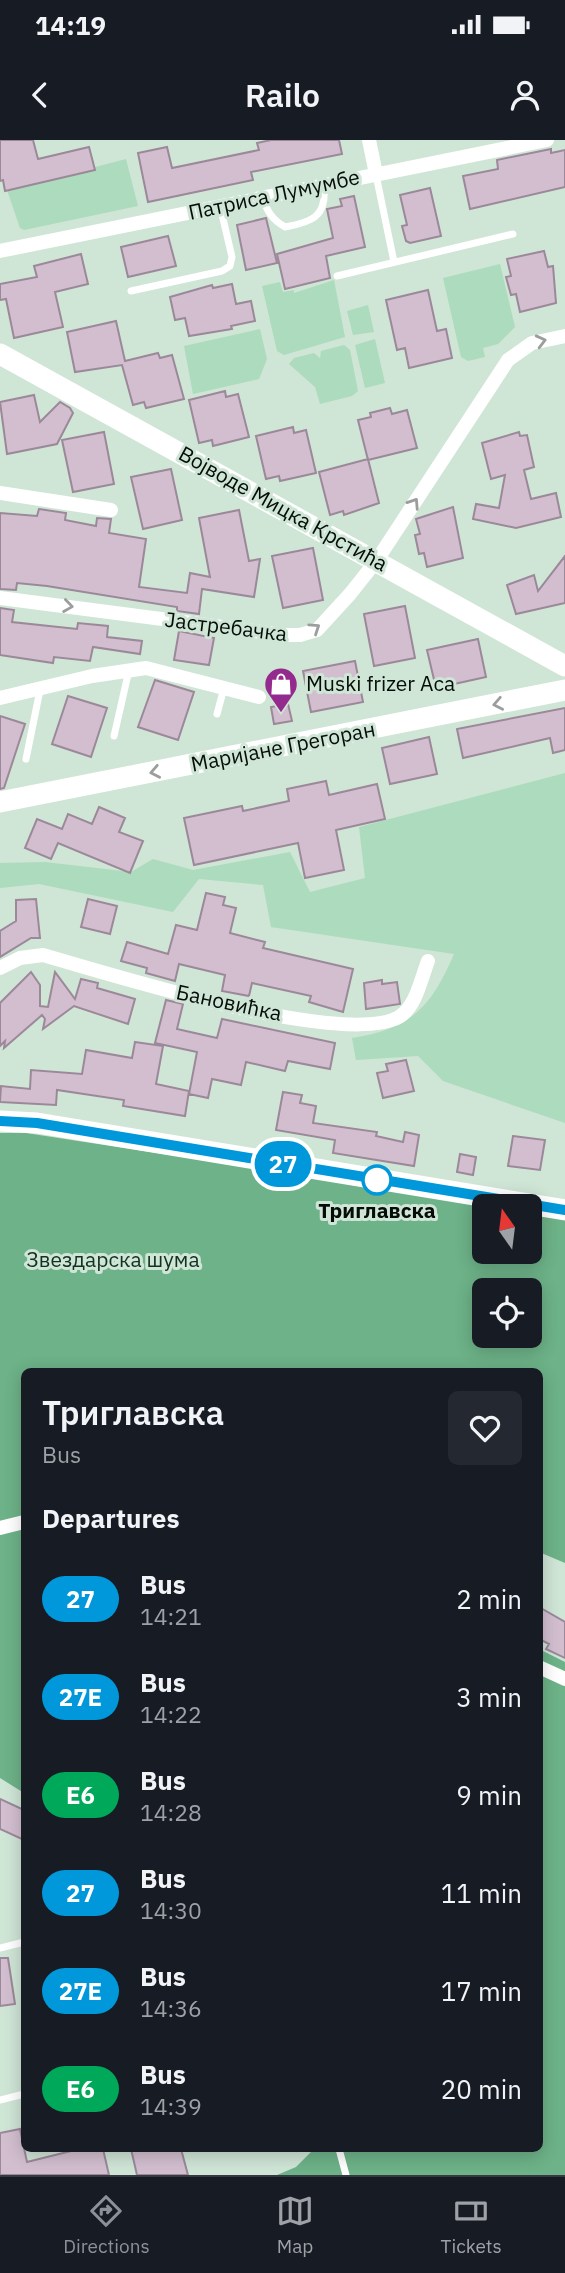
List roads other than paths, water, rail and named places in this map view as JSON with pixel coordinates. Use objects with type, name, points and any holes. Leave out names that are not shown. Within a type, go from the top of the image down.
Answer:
[{"type":"street","points":[[369,140],[376,174]]},
{"type":"street","name":"Патриса Лумумбе","points":[[0,251],[547,140]]},
{"type":"street","name":"Јастребачка","points":[[0,598],[300,635],[317,630],[377,560],[497,373],[531,343],[565,336]]},
{"type":"street","name":"Војводе Мицка Крстића","points":[[0,354],[565,666]]},
{"type":"street","points":[[0,494],[111,510]]},
{"type":"street","points":[[0,698],[129,669],[146,668],[259,696]]},
{"type":"street","name":"Маријане Грегоран","points":[[0,802],[565,690]]},
{"type":"street","name":"Бановићка","points":[[0,968],[20,958],[43,955],[218,1003],[351,1025],[389,1021],[407,1011],[428,961]]},
{"type":"street","points":[[0,1121],[37,1123],[565,1210]]},
{"type":"street","points":[[0,1528],[21,1523]]},
{"type":"street","points":[[543,1669],[565,1679]]},
{"type":"lane","points":[[376,174],[394,262]]},
{"type":"lane","points":[[263,198],[267,211],[275,221],[285,227],[303,224],[316,219],[323,208],[324,185]]},
{"type":"lane","points":[[131,291],[222,271],[230,266],[232,257],[220,206]]},
{"type":"lane","points":[[337,276],[513,234]]},
{"type":"lane","points":[[114,736],[129,669]]},
{"type":"lane","points":[[217,714],[224,687]]},
{"type":"lane","points":[[26,759],[40,690]]},
{"type":"lane","points":[[0,1948],[21,1943]]},
{"type":"lane","points":[[0,2100],[21,2095]]},
{"type":"lane","points":[[340,2152],[346,2175]]},
{"type":"place","name":"Muski frizer Aca","points":[[281,714]]},
{"type":"place","name":"Триглавска","points":[[377,1180]]},
{"type":"park label","name":"Звездарска шума","points":[[113,1260]]}]
